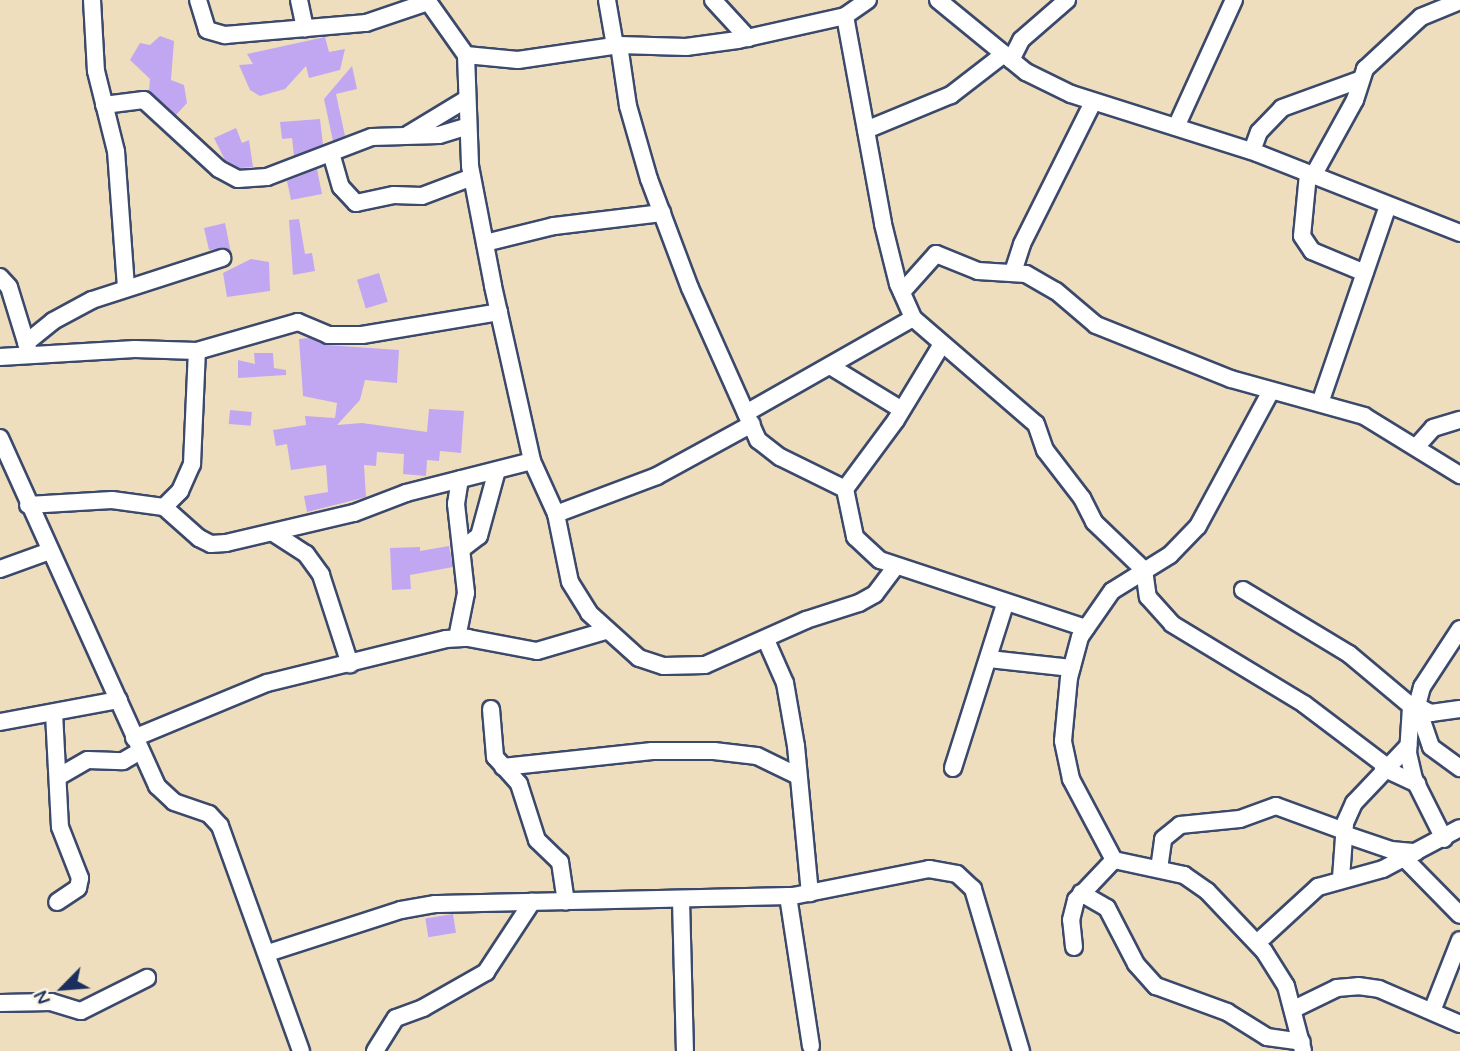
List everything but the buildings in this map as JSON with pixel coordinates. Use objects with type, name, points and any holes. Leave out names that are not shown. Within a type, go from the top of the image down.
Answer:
[{"type":"street","points":[[92,0],[96,71],[116,151],[126,286]]},
{"type":"street","points":[[198,0],[202,21],[212,33],[366,23],[428,1],[466,55],[466,127],[472,177],[532,461],[556,514],[570,582],[605,631],[639,658],[664,666],[705,665],[806,620],[859,603],[875,594],[896,566]]},
{"type":"street","points":[[299,0],[305,28]]},
{"type":"street","points":[[607,0],[628,106],[662,213],[690,288],[758,440],[780,457],[845,489]]},
{"type":"street","points":[[713,0],[748,38]]},
{"type":"street","points":[[466,55],[529,59],[617,45],[686,47],[748,38],[845,16],[868,0]]},
{"type":"street","points":[[938,0],[1026,72],[1094,102],[1252,151],[1460,233]]},
{"type":"street","points":[[866,130],[951,95],[1007,57],[1020,40],[1066,0]]},
{"type":"street","points":[[1176,127],[1234,0]]},
{"type":"street","points":[[1252,151],[1259,132],[1282,108],[1359,80],[1416,22],[1460,1]]},
{"type":"street","points":[[845,16],[866,130],[902,292],[913,318],[1031,418],[1045,450],[1082,498],[1094,522],[1144,570],[1149,597],[1172,624],[1304,704],[1385,767],[1416,783]]},
{"type":"street","points":[[1359,80],[1355,100],[1310,175],[1302,236],[1312,251],[1365,273]]},
{"type":"street","points":[[104,105],[144,100],[219,169],[238,179],[267,177],[372,137],[439,135],[466,127]]},
{"type":"street","points":[[407,135],[465,100]]},
{"type":"street","points":[[1013,272],[1022,244],[1094,102]]},
{"type":"street","points":[[331,153],[341,187],[356,203],[394,195],[422,196],[472,177]]},
{"type":"street","points":[[1320,403],[1337,365],[1388,206]]},
{"type":"street","points":[[485,243],[554,226],[662,213]]},
{"type":"street","points":[[902,292],[936,254],[978,271],[1013,272],[1056,291],[1096,325],[1271,391],[1364,416],[1417,446],[1460,475]]},
{"type":"street","points":[[28,349],[53,321],[126,286],[222,258]]},
{"type":"street","points":[[0,277],[9,288],[28,349]]},
{"type":"street","points":[[0,358],[28,349],[197,351],[298,322],[328,335],[362,335],[499,312]]},
{"type":"street","points":[[556,514],[657,476],[830,366],[913,318]]},
{"type":"street","points":[[942,344],[902,410],[845,489],[855,537],[867,551],[896,566],[1005,604],[1086,628]]},
{"type":"street","points":[[164,507],[180,491],[191,464],[197,351]]},
{"type":"street","points":[[830,366],[902,410]]},
{"type":"street","points":[[1114,860],[1069,766],[1063,741],[1072,668],[1086,628],[1112,591],[1170,555],[1198,526],[1271,391]]},
{"type":"street","points":[[1417,446],[1433,428],[1460,420]]},
{"type":"street","points":[[0,438],[157,786],[174,802],[209,814],[220,826],[268,953],[301,1051]]},
{"type":"street","points":[[28,505],[112,500],[164,507],[211,544],[275,534],[460,479],[532,461]]},
{"type":"street","points":[[463,548],[479,536],[497,470]]},
{"type":"street","points":[[457,638],[466,593],[463,548],[456,505],[460,479]]},
{"type":"street","points":[[301,527],[314,566]]},
{"type":"street","points":[[275,534],[306,554],[314,566],[332,601],[350,664]]},
{"type":"street","points":[[0,569],[50,551]]},
{"type":"street","points":[[1243,590],[1349,654],[1415,708],[1432,713],[1460,709]]},
{"type":"street","points":[[953,768],[1005,604]]},
{"type":"street","points":[[1460,629],[1422,687],[1406,750],[1416,783],[1425,849],[1424,876],[1460,915]]},
{"type":"street","points":[[58,777],[88,760],[122,761],[137,744],[267,683],[457,638],[537,651],[605,631]]},
{"type":"street","points":[[766,640],[785,683],[810,893]]},
{"type":"street","points":[[989,659],[1072,668]]},
{"type":"street","points":[[0,722],[119,700]]},
{"type":"street","points":[[1415,708],[1438,754]]},
{"type":"street","points":[[491,709],[492,742],[503,767],[519,784],[537,840],[560,862],[566,902]]},
{"type":"street","points":[[54,713],[60,827],[80,878],[78,888],[57,902]]},
{"type":"street","points":[[1366,751],[1406,750],[1438,754],[1460,768]]},
{"type":"street","points":[[1342,878],[1344,832],[1354,803],[1385,767],[1406,750]]},
{"type":"street","points":[[503,767],[652,751],[714,751],[757,756],[798,776]]},
{"type":"street","points":[[1159,869],[1163,839],[1180,825],[1240,819],[1276,806],[1391,850],[1425,849]]},
{"type":"street","points":[[1257,943],[1303,898],[1342,878],[1425,849],[1460,828]]},
{"type":"street","points":[[1424,876],[1425,849]]},
{"type":"street","points":[[1114,860],[1184,875],[1207,891],[1257,943],[1286,986],[1302,1044]]},
{"type":"street","points":[[1074,947],[1070,920],[1081,893],[1114,860]]},
{"type":"street","points":[[268,953],[401,909],[532,902],[788,896],[929,869],[957,874],[973,888],[985,918],[1021,1051]]},
{"type":"street","points":[[1081,893],[1107,908],[1136,964],[1156,986],[1227,1012],[1267,1037],[1302,1044],[1318,1051]]},
{"type":"street","points":[[788,896],[811,1046]]},
{"type":"street","points":[[681,900],[685,1051]]},
{"type":"street","points":[[375,1051],[396,1017],[422,1009],[486,972],[532,902]]},
{"type":"street","points":[[1432,1011],[1460,940]]},
{"type":"street","points":[[0,1003],[51,1002],[81,1011],[147,978]]},
{"type":"street","points":[[1294,1009],[1337,988],[1358,986],[1379,989],[1460,1024]]}]
